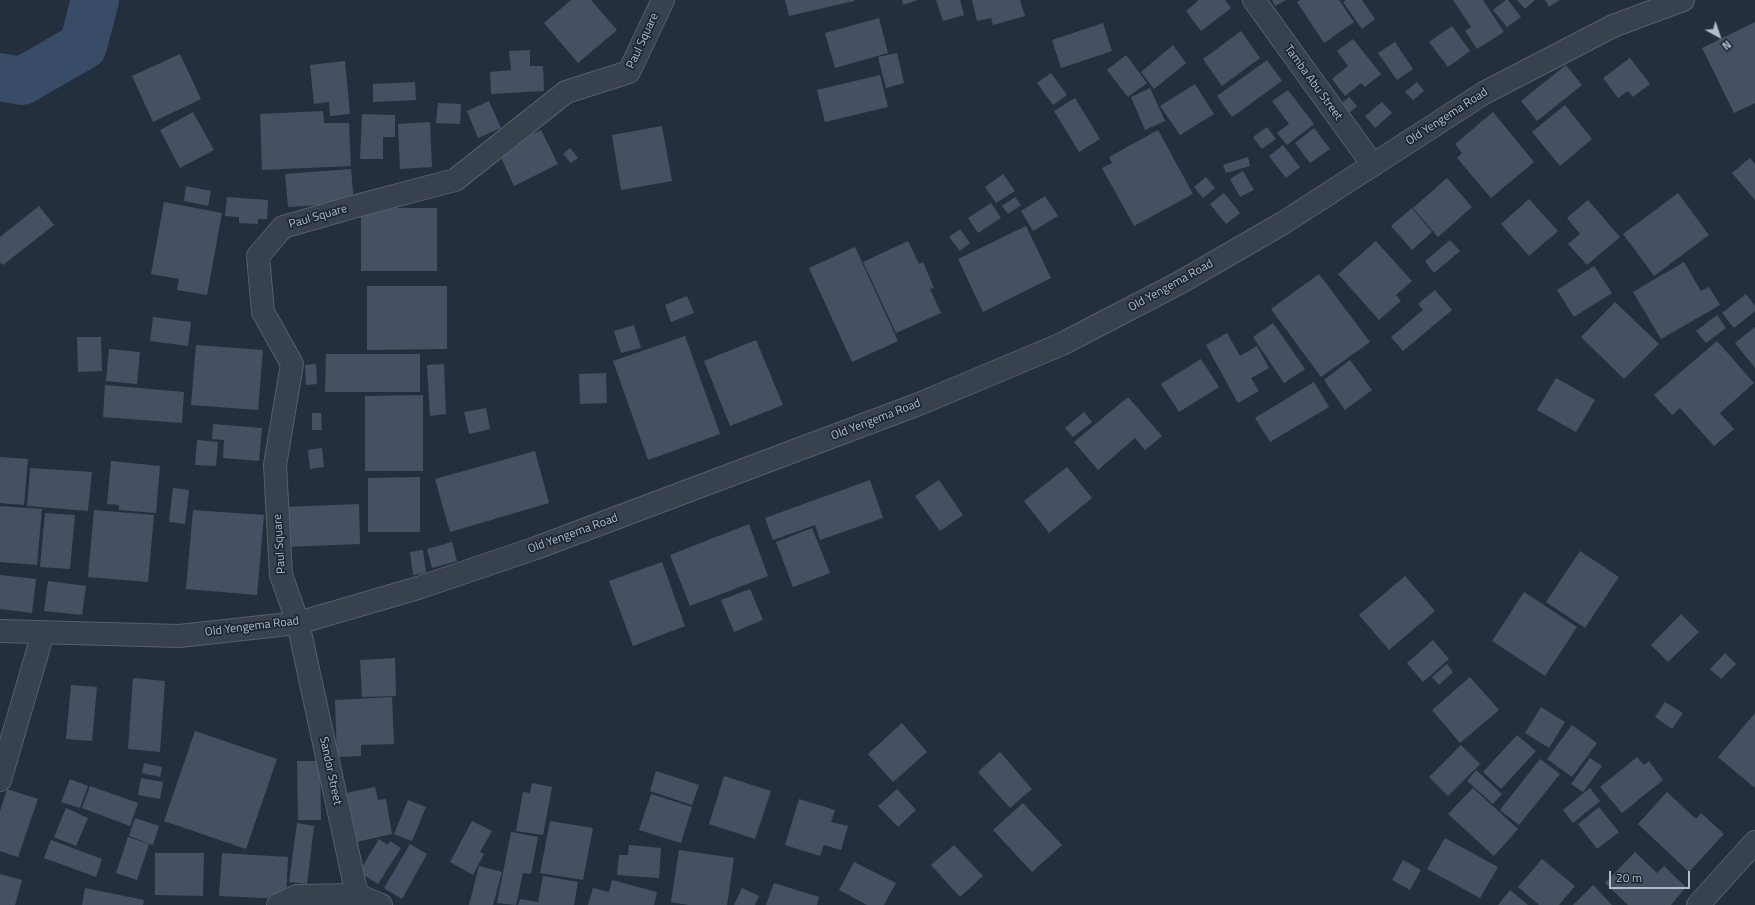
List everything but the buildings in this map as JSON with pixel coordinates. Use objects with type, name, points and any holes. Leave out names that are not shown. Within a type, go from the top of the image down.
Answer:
[{"type":"street","name":"Paul Square","points":[[298,623],[281,575],[275,465],[292,364],[263,312],[258,256],[283,227],[455,180],[566,92],[629,72],[663,0]]},
{"type":"street","name":"Tamba Abu Street","points":[[1254,0],[1373,165]]},
{"type":"street","name":"Old Yengema Road","points":[[0,631],[179,636],[298,623],[418,588],[536,548],[919,404],[1062,344],[1181,282],[1269,231],[1484,93],[1613,26],[1683,0]]},
{"type":"street","name":"Sandor Street","points":[[298,623],[358,895]]},
{"type":"street","points":[[0,780],[43,633]]},
{"type":"street","points":[[1698,905],[1755,842]]},
{"type":"street","points":[[278,905],[297,896],[358,895],[381,905]]},
{"type":"waterway","points":[[0,77],[22,81],[83,46],[95,0]]}]
